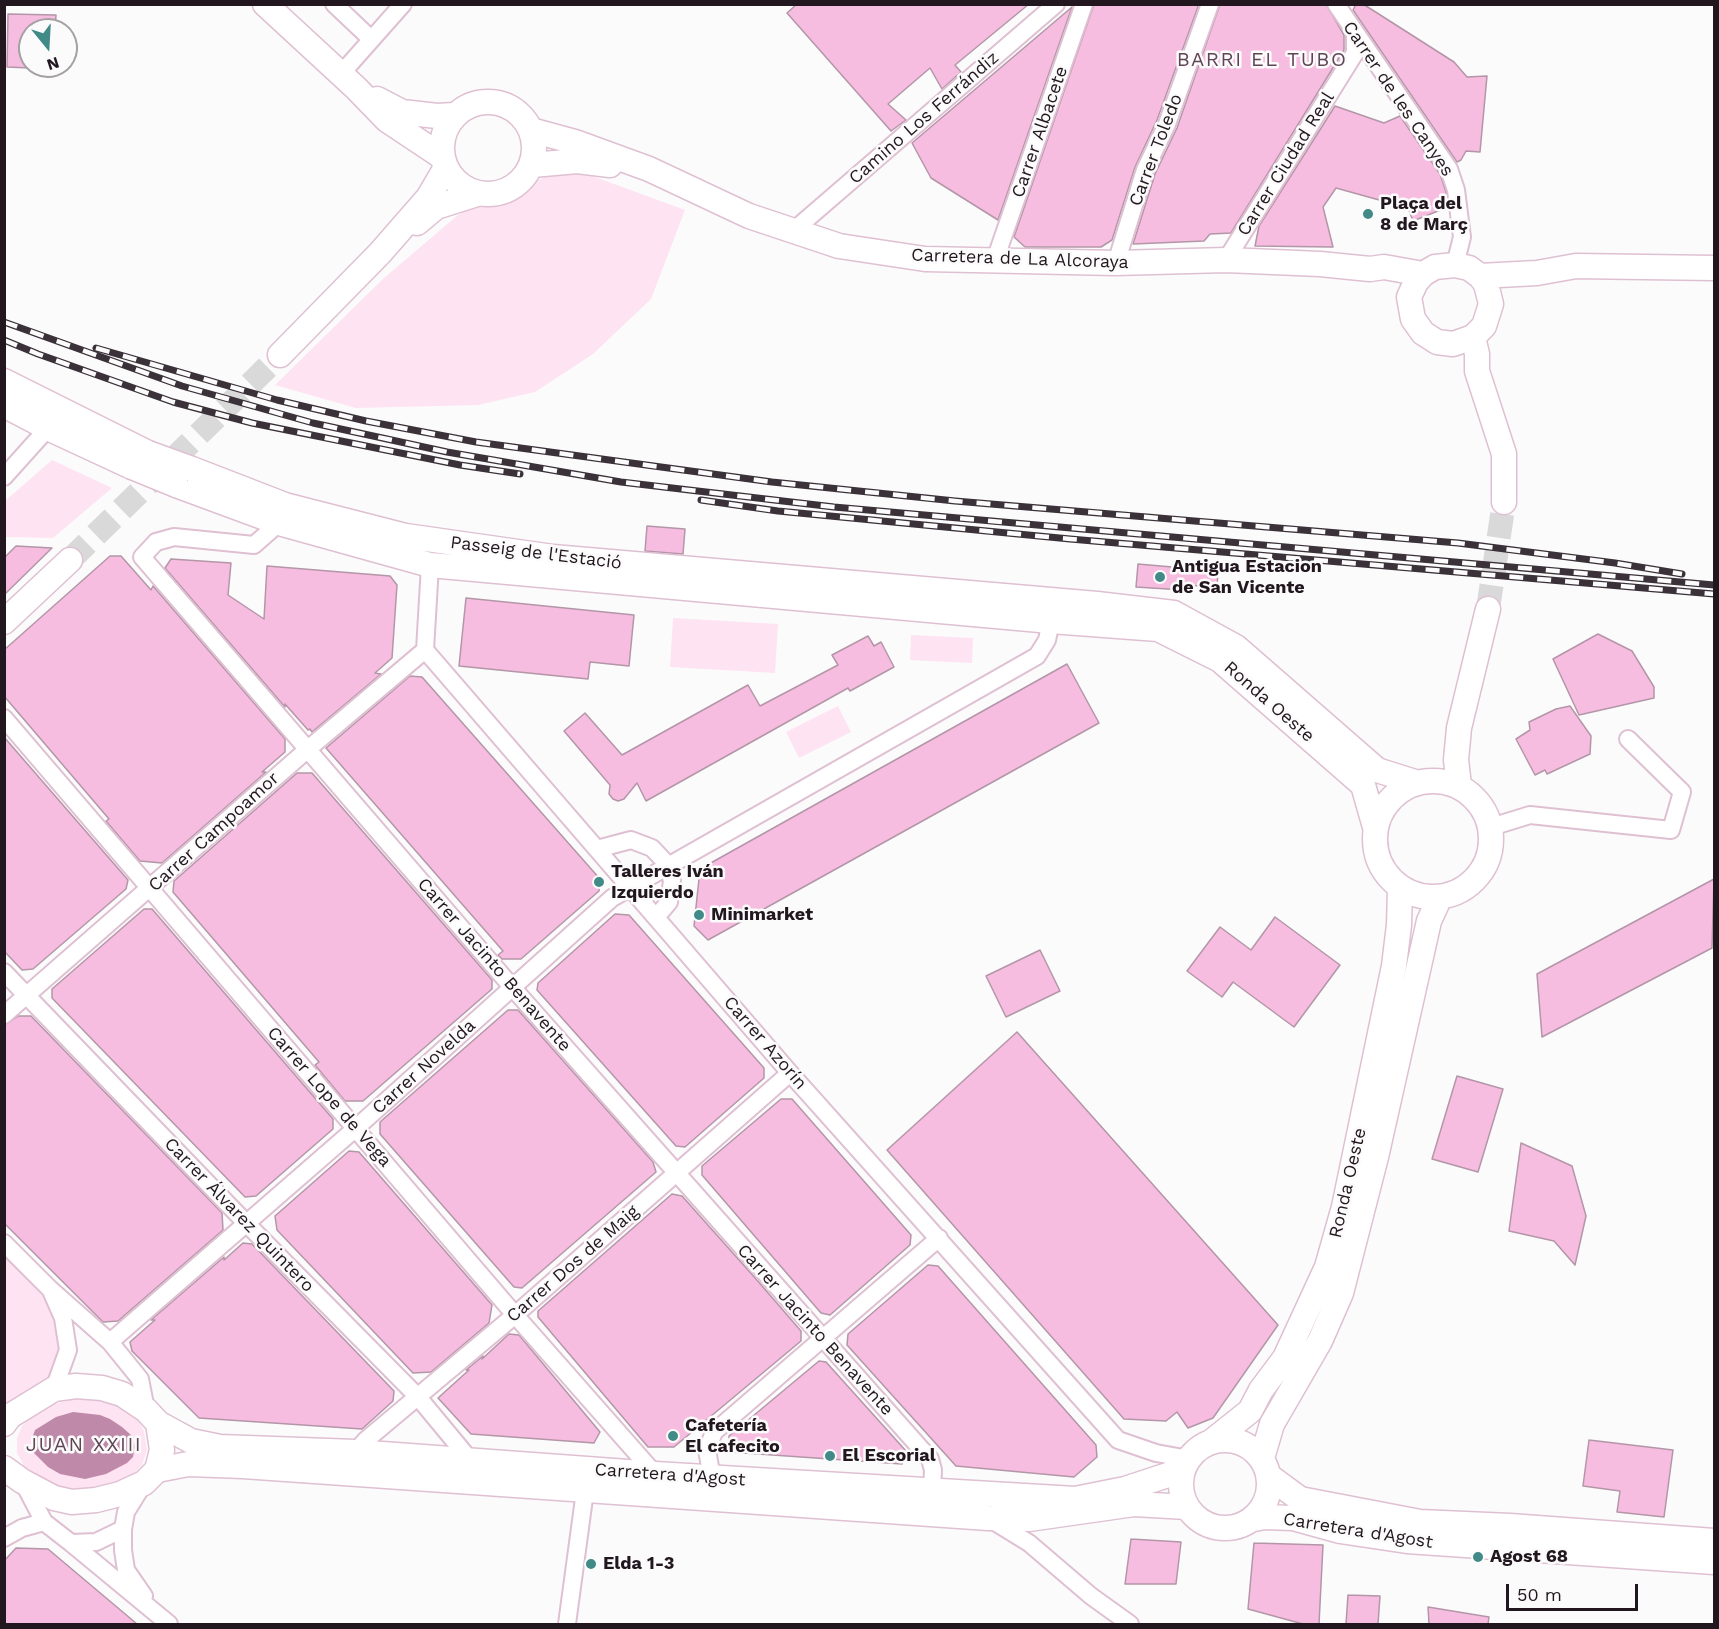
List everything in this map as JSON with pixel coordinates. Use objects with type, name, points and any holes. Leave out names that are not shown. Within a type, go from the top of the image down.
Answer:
[{"type":"main road","points":[[265,4],[349,81],[387,120],[443,163],[458,185],[477,194],[490,195],[504,192],[515,186],[525,176],[532,165],[535,147],[531,130],[518,112],[497,102],[474,103],[454,115],[444,131],[440,150],[443,163],[428,198],[380,253],[280,356]]},
{"type":"main road","points":[[349,81],[402,112],[437,116],[454,115]]},
{"type":"main road","name":"Carretera de La Alcoraya","points":[[531,130],[575,142],[649,169],[749,216],[839,246],[914,257],[1116,263],[1226,260],[1320,264],[1370,269],[1384,267],[1423,274]]},
{"type":"main road","name":"Carretera de La Alcoraya","points":[[532,165],[577,161],[649,169]]},
{"type":"main road","points":[[380,253],[436,207],[477,194]]},
{"type":"main road","points":[[1455,265],[1469,268],[1480,276],[1486,284],[1491,304],[1484,326],[1463,341],[1437,342],[1423,333],[1413,319],[1409,297],[1416,282],[1423,274],[1435,267],[1455,265]]},
{"type":"main road","points":[[1480,276],[1537,273],[1576,266],[1714,268]]},
{"type":"main road","name":"Carretera de La Alcoraya","points":[[1370,269],[1409,297]]},
{"type":"main road","points":[[1491,304],[1537,273]]},
{"type":"main road","points":[[1463,341],[1477,354],[1477,371],[1504,454],[1504,502]]},
{"type":"main road","name":"Passeig de l'Estació","points":[[4,381],[140,460]]},
{"type":"main road","name":"Passeig de l'Estació","points":[[4,405],[48,428],[184,477],[279,523],[429,565],[1052,621]]},
{"type":"main road","name":"Passeig de l'Estació","points":[[184,477],[406,536],[553,557],[1098,604]]},
{"type":"main road","points":[[4,622],[70,560]]},
{"type":"main road","name":"Ronda Oeste","points":[[1098,604],[1174,613],[1236,647],[1377,770],[1423,781],[1459,785]]},
{"type":"main road","points":[[1400,888],[1419,896],[1440,897],[1456,893],[1479,875],[1489,857],[1491,827],[1479,801],[1459,785],[1456,760],[1459,728],[1488,609]]},
{"type":"main road","name":"Ronda Oeste","points":[[1052,621],[1158,629],[1221,660],[1363,785],[1375,827],[1375,854],[1385,874],[1400,888],[1399,925],[1394,966],[1346,1197],[1328,1267],[1285,1358],[1261,1390],[1250,1411],[1211,1442]]},
{"type":"main road","points":[[1423,781],[1459,728]]},
{"type":"main road","name":"Ronda Oeste","points":[[1375,827],[1391,796],[1423,781]]},
{"type":"main road","name":"Ronda Oeste","points":[[1266,1467],[1272,1424],[1320,1341],[1341,1293],[1373,1168],[1429,921],[1440,897]]},
{"type":"main road","name":"Carretera d'Agost","points":[[54,1389],[76,1386],[102,1388],[122,1394],[191,1441],[220,1447],[355,1452],[471,1461],[585,1480],[656,1474],[1075,1499],[1125,1489],[1186,1465]]},
{"type":"main road","points":[[6,1419],[54,1389]]},
{"type":"main road","points":[[150,1477],[162,1450],[152,1416]]},
{"type":"main road","points":[[1225,1440],[1239,1442],[1252,1448],[1266,1467],[1268,1500],[1254,1520],[1237,1528],[1217,1528],[1200,1521],[1187,1507],[1181,1489],[1186,1465],[1198,1449],[1211,1442],[1225,1440]]},
{"type":"main road","name":"Carretera d'Agost","points":[[9,1470],[54,1498],[72,1502],[96,1500],[120,1494],[150,1477],[188,1464],[585,1480],[988,1518],[1029,1519],[1134,1504],[1187,1507]]},
{"type":"main road","name":"Carretera d'Agost","points":[[1266,1467],[1300,1499],[1420,1522],[1510,1526],[1714,1541]]},
{"type":"main road","name":"Carretera d'Agost","points":[[1254,1520],[1264,1517],[1293,1518],[1340,1531],[1407,1541],[1714,1562]]},
{"type":"street","points":[[334,4],[372,39]]},
{"type":"street","points":[[349,81],[372,39],[403,4]]},
{"type":"street","name":"Camino Los Ferrándiz","points":[[793,231],[1056,4]]},
{"type":"street","name":"Carrer Albacete","points":[[995,260],[1084,4]]},
{"type":"street","name":"Carrer Toledo","points":[[1116,263],[1144,170],[1167,124],[1210,4]]},
{"type":"street","name":"Carrer de les Canyes","points":[[1336,4],[1449,169],[1456,190],[1462,237],[1455,265]]},
{"type":"street","name":"Carrer Ciudad Real","points":[[1226,260],[1355,53],[1355,33]]},
{"type":"street","points":[[4,477],[48,428]]},
{"type":"street","name":"Carrer Jacinto Benavente","points":[[279,523],[254,545],[174,537],[156,542],[142,557],[512,987],[930,1459],[933,1470],[932,1490]]},
{"type":"street","points":[[424,650],[429,565]]},
{"type":"street","name":"Carrer Novelda","points":[[110,1342],[356,1128],[612,898],[1036,656],[1047,640],[1052,621]]},
{"type":"street","name":"Carrer Campoamor","points":[[4,1015],[424,650]]},
{"type":"street","name":"Carrer Azorín","points":[[424,650],[657,916],[790,1073],[1118,1440],[1186,1465]]},
{"type":"street","name":"Carrer Lope de Vega","points":[[4,718],[515,1316],[656,1474]]},
{"type":"street","points":[[1491,827],[1530,815],[1671,830],[1682,792],[1628,739]]},
{"type":"street","points":[[597,849],[631,840],[652,848],[668,865],[672,881],[669,902],[657,916]]},
{"type":"street","name":"Carrer Álvarez Quintero","points":[[4,972],[418,1397],[471,1461]]},
{"type":"street","name":"Carrer Dos de Maig","points":[[355,1452],[366,1440],[515,1316],[790,1073]]},
{"type":"street","points":[[712,1478],[707,1450],[714,1432],[939,1238]]},
{"type":"street","points":[[4,1243],[50,1289],[110,1342],[140,1379],[152,1416]]},
{"type":"street","points":[[50,1289],[63,1318],[68,1350],[54,1389]]},
{"type":"street","points":[[9,1470],[44,1522],[163,1619]]},
{"type":"street","points":[[150,1477],[126,1512],[123,1550],[126,1570],[163,1619]]},
{"type":"street","points":[[567,1624],[585,1480]]},
{"type":"street","points":[[988,1518],[1029,1543],[1092,1596],[1130,1624]]},
{"type":"street","points":[[4,1538],[22,1528],[44,1522]]},
{"type":"street","points":[[71,1543],[96,1542],[123,1529]]},
{"type":"shaded area","points":[[553,173],[584,173],[685,210],[651,299],[593,354],[535,392],[478,405],[356,408],[275,385],[384,278],[458,215],[474,205],[498,206],[525,194],[538,180]]},
{"type":"shaded area","points":[[52,460],[112,488],[53,538],[5,537],[5,501]]},
{"type":"shaded area","points":[[673,618],[778,624],[775,673],[670,667]]},
{"type":"shaded area","points":[[911,635],[973,638],[972,663],[910,660]]},
{"type":"shaded area","points":[[838,706],[851,732],[799,758],[786,732]]},
{"type":"shaded area","points":[[4,1234],[77,1307],[52,1376],[5,1404]]},
{"type":"shaded area","points":[[77,1398],[111,1403],[136,1416],[144,1431],[147,1450],[142,1465],[134,1473],[119,1481],[94,1488],[70,1488],[54,1485],[24,1466],[17,1453],[17,1438],[22,1426],[33,1414],[51,1405]]},
{"type":"shaded area","points":[[73,1412],[100,1415],[122,1427],[131,1435],[135,1446],[133,1457],[127,1463],[106,1474],[85,1479],[60,1474],[48,1467],[32,1451],[31,1441],[35,1430],[56,1417]]},
{"type":"building","points":[[797,4],[1029,4],[955,65],[961,72],[942,89],[930,68],[888,104],[906,120],[891,131],[787,13]]},
{"type":"building","points":[[1094,4],[1199,4],[1157,120],[1135,167],[1112,240],[1101,247],[1025,247],[1014,237]]},
{"type":"building","points":[[1220,4],[1326,4],[1344,35],[1344,50],[1231,233],[1210,234],[1204,241],[1133,244],[1155,174],[1177,128]]},
{"type":"building","points":[[1356,4],[1363,4],[1454,62],[1467,77],[1487,76],[1480,152],[1466,151],[1461,160],[1457,162],[1353,10]]},
{"type":"building","points":[[1072,7],[998,220],[931,178],[912,143]]},
{"type":"building","points":[[8,14],[56,15],[56,18],[18,18],[18,67],[7,67]]},
{"type":"building","points":[[1335,106],[1384,123],[1400,116],[1440,174],[1448,207],[1413,221],[1408,208],[1336,188],[1323,207],[1333,247],[1255,246],[1259,226]]},
{"type":"building","points":[[647,526],[685,529],[683,554],[645,551]]},
{"type":"building","points":[[16,546],[52,548],[4,595],[4,558]]},
{"type":"building","points":[[110,556],[121,556],[151,590],[153,586],[285,739],[285,752],[262,772],[266,772],[162,863],[140,861],[106,821],[109,819],[4,696],[4,650]]},
{"type":"building","points":[[171,559],[231,563],[228,595],[264,619],[267,566],[390,576],[397,585],[392,658],[375,673],[381,674],[312,732],[285,704],[285,707],[165,568]]},
{"type":"building","name":"Antigua Estacion de San Vicente","points":[[1138,564],[1218,571],[1217,587],[1183,585],[1183,590],[1136,587]]},
{"type":"building","points":[[466,598],[634,615],[629,666],[590,662],[588,679],[459,666]]},
{"type":"building","points":[[1598,634],[1632,651],[1654,687],[1654,698],[1579,715],[1553,659]]},
{"type":"building","points":[[868,636],[874,646],[881,642],[894,667],[850,691],[848,688],[646,801],[637,783],[624,799],[618,801],[613,799],[609,794],[610,785],[564,731],[585,713],[622,755],[748,685],[760,706],[838,665],[832,655]]},
{"type":"building","points":[[1067,664],[1099,723],[708,940],[694,926],[700,869]]},
{"type":"building","points":[[410,676],[422,677],[600,879],[599,891],[521,959],[502,959],[498,955],[503,951],[326,748]]},
{"type":"building","points":[[1570,706],[1591,736],[1590,754],[1547,774],[1545,770],[1535,775],[1516,739],[1530,730],[1529,722],[1556,709]]},
{"type":"building","points":[[4,737],[128,880],[126,889],[33,969],[22,970],[4,951]]},
{"type":"building","points":[[297,773],[312,773],[492,980],[492,989],[363,1101],[345,1101],[315,1065],[319,1062],[173,892],[174,881]]},
{"type":"building","points":[[1714,879],[1712,948],[1542,1037],[1537,974]]},
{"type":"building","points":[[144,909],[152,909],[333,1119],[333,1129],[256,1196],[245,1197],[52,998],[52,989]]},
{"type":"building","points":[[615,914],[629,915],[764,1068],[764,1078],[685,1147],[676,1146],[537,990],[538,983]]},
{"type":"building","points":[[1275,917],[1340,965],[1294,1027],[1233,982],[1222,997],[1187,971],[1220,927],[1251,950]]},
{"type":"building","points":[[1040,950],[1060,991],[1006,1017],[986,976]]},
{"type":"building","points":[[508,1010],[518,1010],[653,1162],[656,1172],[522,1288],[514,1287],[380,1134],[380,1122]]},
{"type":"building","points":[[18,1016],[31,1016],[222,1213],[223,1230],[118,1321],[103,1322],[4,1223],[4,1025]]},
{"type":"building","points":[[1017,1032],[1278,1325],[1213,1418],[1188,1428],[1177,1412],[1166,1421],[1124,1419],[887,1150]]},
{"type":"building","points":[[1457,1076],[1503,1089],[1478,1172],[1432,1159]]},
{"type":"building","points":[[781,1099],[792,1099],[911,1235],[910,1245],[830,1315],[821,1313],[702,1175],[702,1166]]},
{"type":"building","points":[[1521,1143],[1572,1166],[1586,1216],[1575,1265],[1554,1241],[1509,1231]]},
{"type":"building","points":[[349,1151],[359,1152],[492,1305],[489,1323],[431,1372],[413,1373],[277,1230],[275,1216]]},
{"type":"building","points":[[672,1194],[682,1196],[756,1279],[801,1331],[801,1341],[674,1447],[648,1447],[538,1317],[538,1311]]},
{"type":"building","points":[[243,1243],[252,1244],[394,1391],[393,1401],[362,1429],[199,1418],[132,1351],[130,1342],[155,1320],[151,1320]]},
{"type":"building","points":[[928,1265],[938,1266],[1096,1445],[1097,1457],[1074,1477],[956,1466],[847,1345],[848,1334]]},
{"type":"building","points":[[509,1334],[519,1335],[600,1432],[594,1443],[471,1434],[438,1398],[469,1370],[466,1370],[483,1356],[482,1359]]},
{"type":"building","points":[[819,1361],[826,1362],[906,1451],[902,1464],[729,1452],[729,1436]]},
{"type":"building","points":[[1589,1440],[1673,1450],[1664,1517],[1617,1512],[1620,1491],[1583,1486]]},
{"type":"building","points":[[1131,1539],[1181,1542],[1176,1584],[1125,1584]]},
{"type":"building","points":[[1254,1543],[1323,1545],[1319,1624],[1303,1624],[1248,1609]]},
{"type":"building","points":[[16,1548],[48,1549],[137,1624],[4,1624],[4,1561]]},
{"type":"building","points":[[1348,1595],[1380,1596],[1378,1624],[1346,1624]]},
{"type":"building","points":[[1428,1607],[1489,1617],[1488,1624],[1429,1624]]},
{"type":"tunnel","points":[[70,560],[280,355]]},
{"type":"tunnel","points":[[1488,609],[1504,502]]},
{"type":"railway","points":[[4,322],[182,386],[313,423],[447,452],[621,482],[834,507],[1714,585]]},
{"type":"railway","points":[[4,340],[173,402],[252,423],[460,465],[520,474]]},
{"type":"railway","points":[[96,348],[277,400],[366,421],[476,442],[772,482],[955,501],[1458,543],[1682,574]]},
{"type":"railway","points":[[701,500],[778,511],[1070,539],[1714,594]]},
{"type":"place","name":"Plaça del 8 de Març","points":[[1368,214]]},
{"type":"place","name":"Antigua Estacion de San Vicente","points":[[1160,577]]},
{"type":"place","name":"Talleres Iván Izquierdo","points":[[599,882]]},
{"type":"place","name":"Minimarket","points":[[699,915]]},
{"type":"place","name":"Cafetería El cafecito","points":[[673,1436]]},
{"type":"place","name":"El Escorial","points":[[830,1456]]},
{"type":"place","name":"Agost 68","points":[[1478,1557]]},
{"type":"place","name":"Elda 1-3","points":[[591,1564]]},
{"type":"district","name":"BARRI EL TUBO","points":[[1262,60]]},
{"type":"district","name":"JUAN XXIII","points":[[84,1445]]}]
